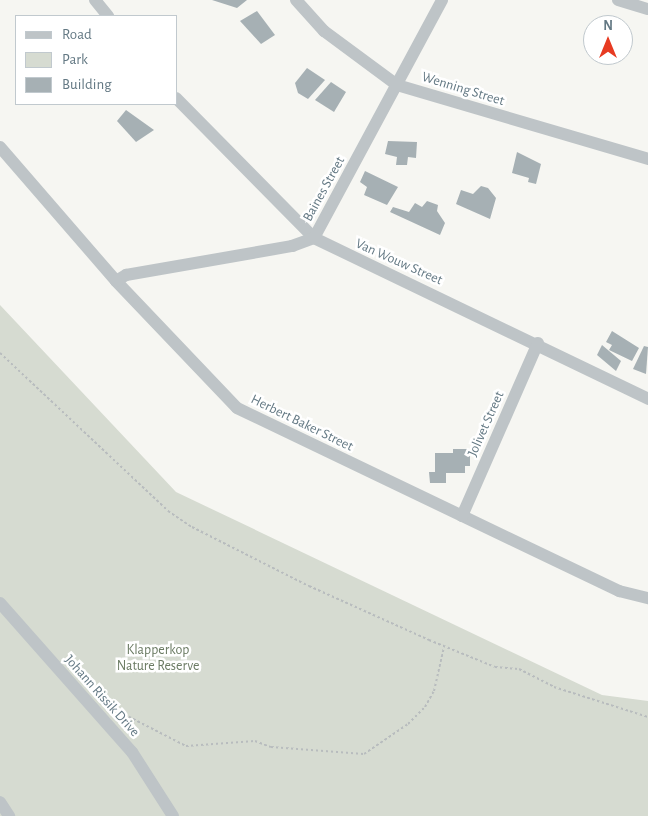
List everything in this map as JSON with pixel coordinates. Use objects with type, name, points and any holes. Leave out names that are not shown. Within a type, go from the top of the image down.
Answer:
[{"type":"street","points":[[95,0],[107,15]]},
{"type":"street","name":"Wenning Street","points":[[296,0],[330,36],[397,85],[648,159]]},
{"type":"street","name":"Baines Street","points":[[116,281],[126,276],[292,246],[314,238],[442,0]]},
{"type":"street","points":[[618,0],[648,9]]},
{"type":"street","name":"Van Wouw Street","points":[[178,100],[314,238],[538,343],[648,399]]},
{"type":"street","name":"Herbert Baker Street","points":[[0,147],[116,281],[237,408],[619,590],[648,598]]},
{"type":"street","name":"Jolivet Street","points":[[462,516],[538,343]]},
{"type":"street","name":"Johann Rissik Drive","points":[[0,603],[132,752],[173,816]]},
{"type":"street","points":[[0,802],[9,816]]},
{"type":"path","points":[[0,353],[168,511],[192,527],[309,586],[444,646],[495,667],[518,669],[554,687],[648,717]]},
{"type":"path","points":[[96,702],[109,703],[135,722],[186,746],[255,741],[271,747],[364,754],[408,724],[425,707],[434,691],[444,646]]},
{"type":"green space","name":"Klapperkop Nature Reserve","points":[[0,305],[176,492],[602,695],[648,701],[648,816],[0,816]]},
{"type":"building","points":[[212,0],[247,0],[237,8]]},
{"type":"building","points":[[257,11],[275,35],[261,44],[240,21]]},
{"type":"building","points":[[307,68],[325,80],[308,99],[298,93],[295,83]]},
{"type":"building","points":[[331,82],[346,92],[334,112],[315,100]]},
{"type":"building","points":[[126,110],[154,130],[136,142],[117,121]]},
{"type":"building","points":[[388,141],[417,142],[416,158],[408,157],[407,165],[396,165],[397,157],[385,154]]},
{"type":"building","points":[[517,152],[541,164],[536,184],[528,182],[529,178],[512,173]]},
{"type":"building","points":[[365,171],[398,187],[387,205],[364,195],[367,187],[360,182]]},
{"type":"building","points":[[481,186],[488,188],[496,198],[490,219],[456,204],[461,190],[473,194]]},
{"type":"building","points":[[427,201],[438,205],[437,211],[445,223],[440,235],[390,212],[393,207],[409,212],[415,203],[422,207]]},
{"type":"building","points":[[612,331],[639,348],[632,361],[609,350],[612,345],[606,342]]},
{"type":"building","points":[[602,345],[621,361],[616,371],[597,355]]},
{"type":"building","points":[[644,346],[648,347],[646,374],[633,369]]},
{"type":"building","points":[[453,449],[470,449],[470,466],[465,466],[465,473],[446,473],[446,483],[430,483],[429,472],[435,472],[435,453],[453,453]]}]
